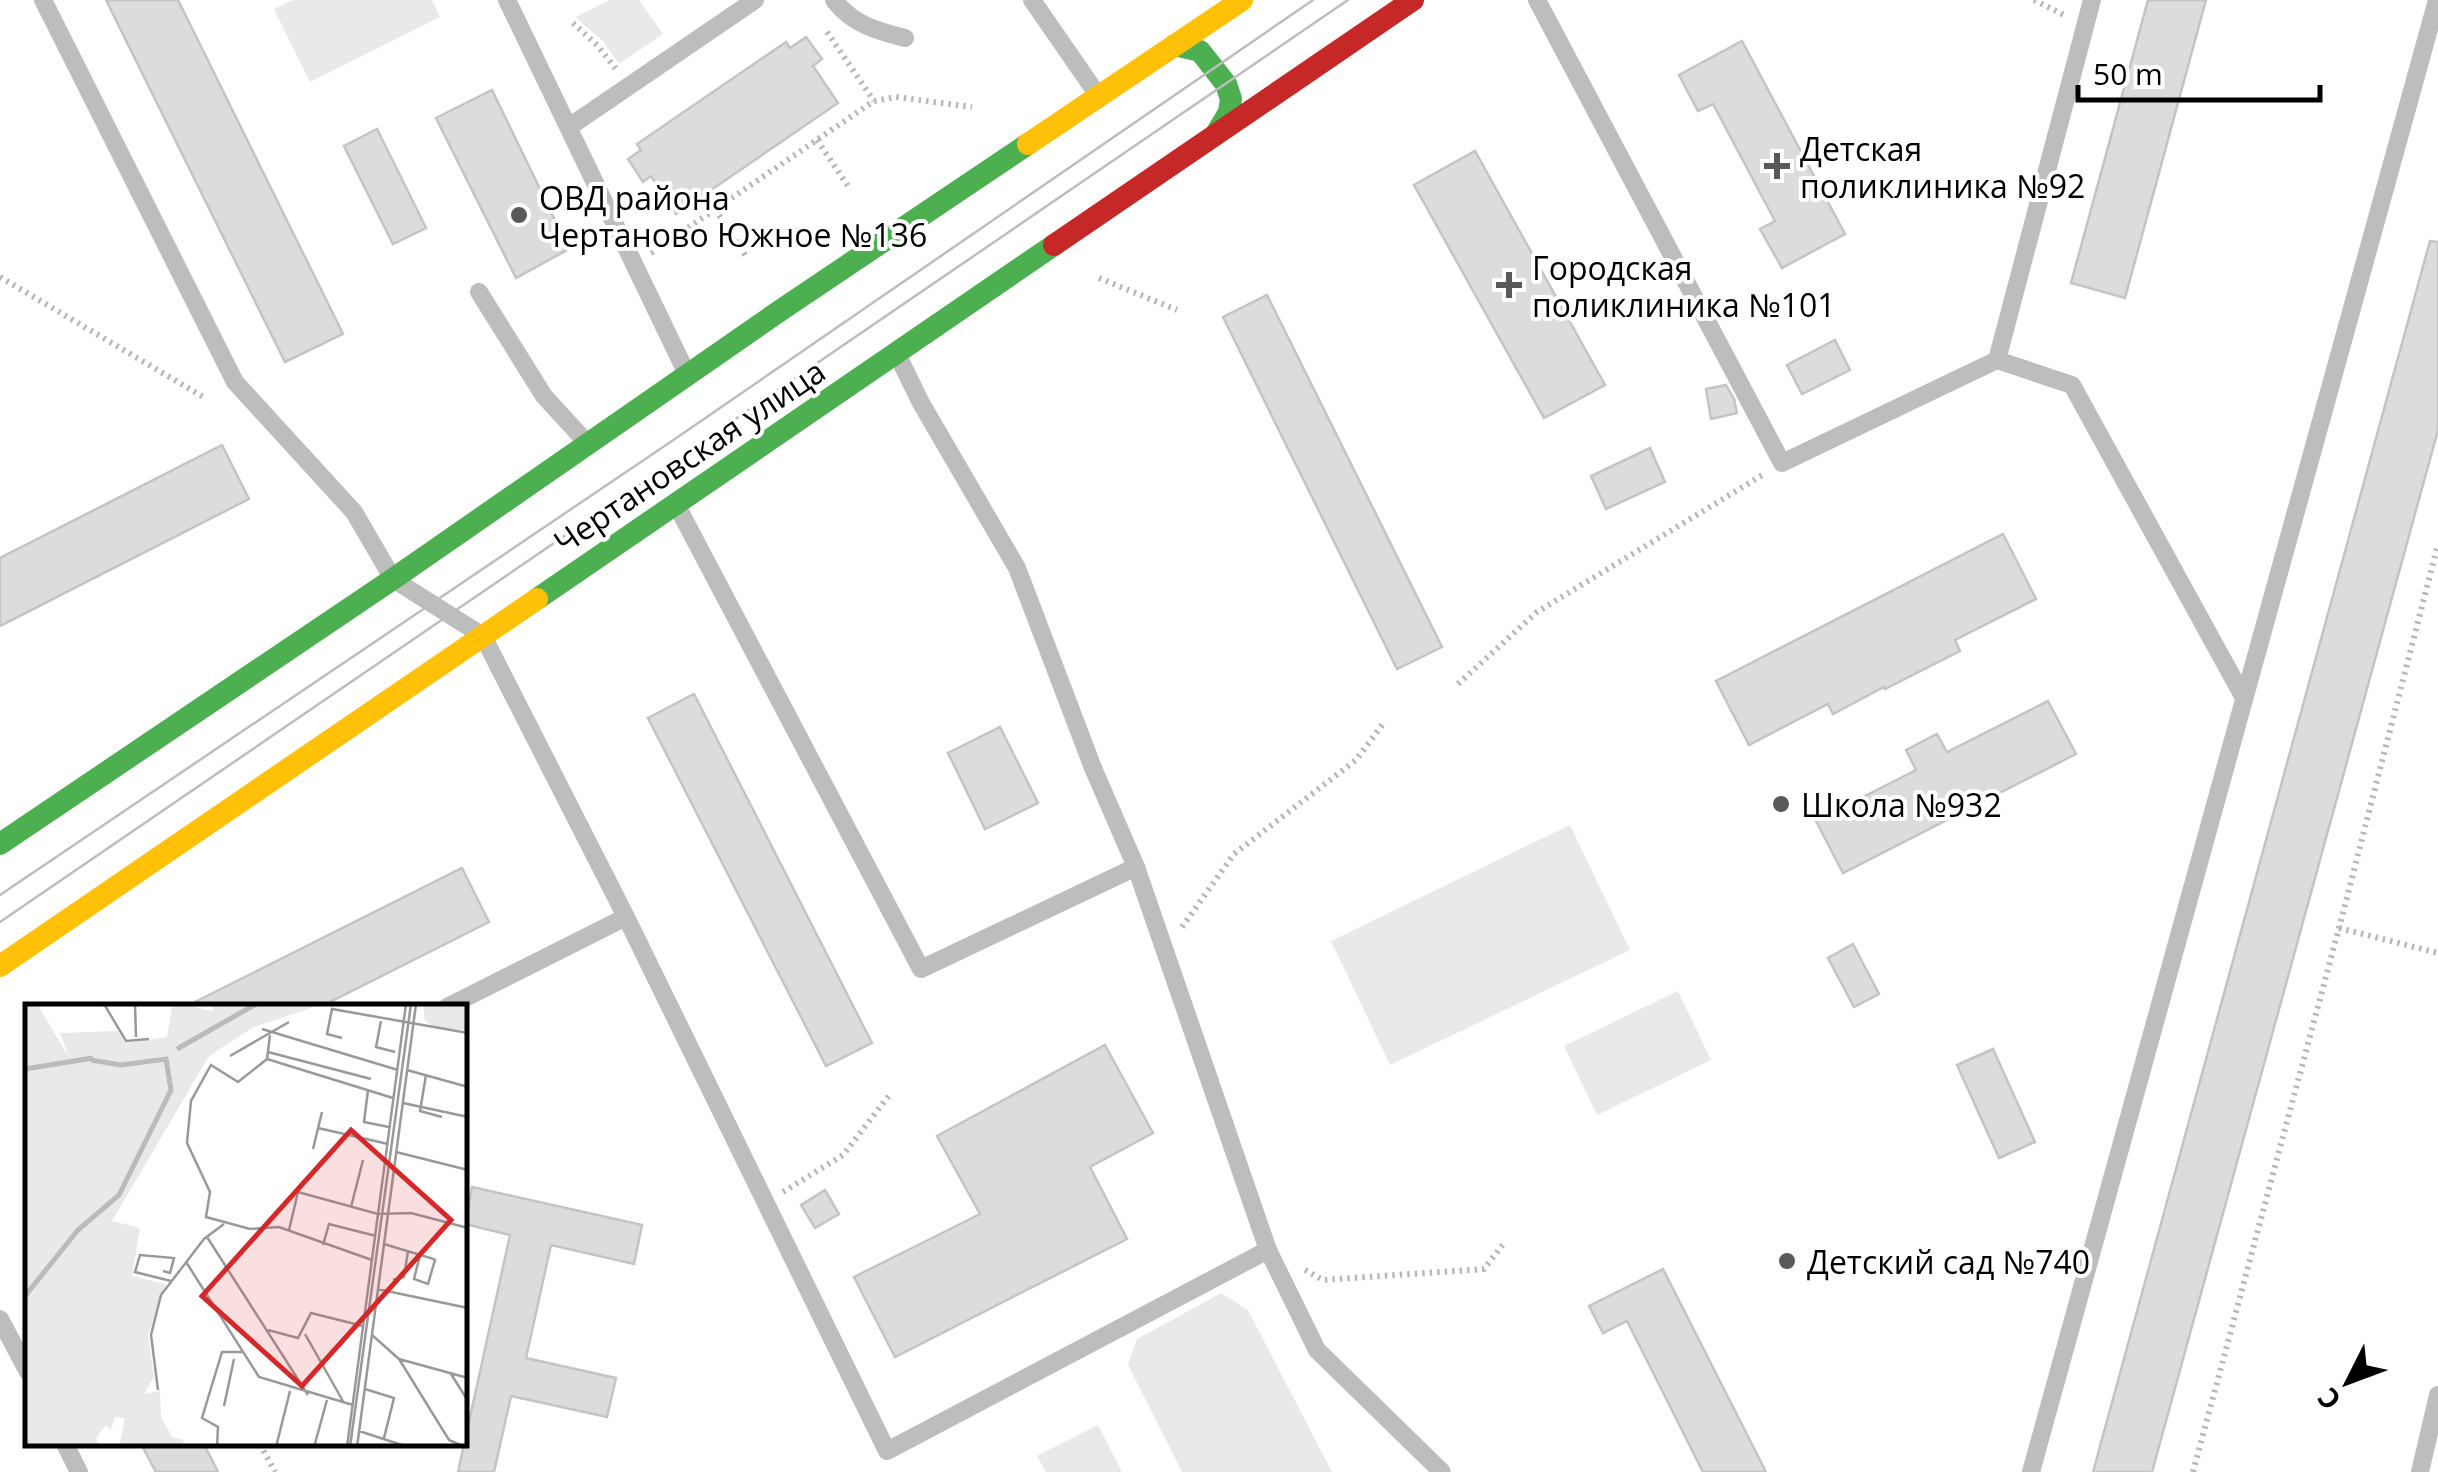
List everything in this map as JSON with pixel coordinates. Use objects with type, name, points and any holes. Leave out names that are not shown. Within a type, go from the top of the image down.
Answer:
[{"type":"main road","name":"Чертановская улица","points":[[0,844],[1242,0]]},
{"type":"main road","name":"Чертановская улица","points":[[0,966],[1414,0]]},
{"type":"main road","points":[[1175,45],[1200,52],[1226,84],[1231,99],[1229,112],[1216,134]]},
{"type":"lane","points":[[43,0],[235,382],[354,512],[393,579],[484,636],[887,1450],[1268,1250]]},
{"type":"lane","points":[[508,0],[688,374]]},
{"type":"lane","points":[[569,127],[755,0]]},
{"type":"lane","points":[[834,0],[848,16],[866,27],[905,38]]},
{"type":"lane","points":[[1032,0],[1099,97]]},
{"type":"lane","points":[[1538,0],[1782,463],[1997,360],[2072,385],[2244,698]]},
{"type":"lane","points":[[1997,360],[2092,0]]},
{"type":"lane","points":[[2031,1472],[2437,0]]},
{"type":"lane","points":[[479,292],[544,396],[587,444]]},
{"type":"lane","points":[[896,354],[1017,568],[1092,768],[1136,867],[1268,1250],[1317,1350],[1442,1472]]},
{"type":"lane","points":[[676,504],[921,969],[1136,867]]},
{"type":"lane","points":[[454,1004],[626,917]]},
{"type":"lane","points":[[0,1319],[25,1366]]},
{"type":"lane","points":[[2420,1472],[2438,1395]]},
{"type":"lane","points":[[66,1447],[79,1472]]},
{"type":"path","points":[[573,23],[605,54],[628,87]]},
{"type":"path","points":[[834,42],[874,101]]},
{"type":"path","points":[[634,264],[874,101],[896,97],[972,106]]},
{"type":"path","points":[[816,140],[850,189]]},
{"type":"path","points":[[715,209],[747,258]]},
{"type":"path","points":[[0,276],[206,398]]},
{"type":"path","points":[[1099,278],[1177,310]]},
{"type":"path","points":[[1458,684],[1537,612],[1782,463]]},
{"type":"path","points":[[2193,1472],[2438,544]]},
{"type":"path","points":[[1165,950],[1234,854],[1356,760],[1384,724]]},
{"type":"path","points":[[2339,928],[2438,953]]},
{"type":"path","points":[[765,1203],[843,1155],[892,1093]]},
{"type":"path","points":[[1268,1250],[1324,1280],[1484,1269],[1504,1243]]},
{"type":"path","points":[[262,1447],[276,1472]]},
{"type":"shaded area","points":[[293,0],[432,0],[440,17],[310,82],[274,9]]},
{"type":"shaded area","points":[[610,0],[639,0],[663,34],[619,64],[603,41],[575,17]]},
{"type":"shaded area","points":[[1570,825],[1630,950],[1390,1065],[1331,941]]},
{"type":"shaded area","points":[[1678,991],[1711,1060],[1597,1115],[1564,1046]]},
{"type":"shaded area","points":[[1221,1293],[1248,1310],[1332,1472],[1182,1472],[1128,1365],[1137,1339]]},
{"type":"shaded area","points":[[1098,1425],[1122,1472],[1046,1472],[1037,1456]]},
{"type":"building","points":[[106,0],[178,0],[343,334],[285,362]]},
{"type":"building","points":[[2148,0],[2206,0],[2125,298],[2071,283]]},
{"type":"building","points":[[806,37],[822,59],[813,66],[838,103],[676,214],[651,176],[643,182],[628,159],[641,150],[637,144],[786,42],[790,48]]},
{"type":"building","name":"Детская поликлиника №92","points":[[1742,41],[1845,234],[1782,268],[1760,229],[1775,221],[1713,104],[1698,111],[1679,75]]},
{"type":"building","points":[[492,90],[569,249],[516,278],[436,118]]},
{"type":"building","points":[[377,129],[426,228],[393,244],[344,146]]},
{"type":"building","name":"Городская поликлиника №101","points":[[1475,151],[1605,385],[1544,418],[1414,185]]},
{"type":"building","points":[[2430,241],[2438,242],[2438,430],[2152,1472],[2093,1472]]},
{"type":"building","points":[[1267,295],[1442,647],[1397,669],[1223,317]]},
{"type":"building","points":[[1835,340],[1850,370],[1802,394],[1787,365]]},
{"type":"building","points":[[1726,385],[1737,413],[1711,419],[1706,389]]},
{"type":"building","points":[[222,445],[249,499],[0,626],[0,558]]},
{"type":"building","points":[[1650,448],[1665,482],[1606,509],[1591,476]]},
{"type":"building","points":[[2003,534],[2036,599],[1955,640],[1960,651],[1833,714],[1828,704],[1749,745],[1716,681]]},
{"type":"building","points":[[694,694],[872,1043],[826,1066],[648,718]]},
{"type":"building","points":[[2048,701],[2076,754],[1843,873],[1816,821],[1916,770],[1906,750],[1937,734],[1947,752]]},
{"type":"building","points":[[1000,727],[1038,803],[985,829],[948,753]]},
{"type":"building","points":[[462,868],[489,922],[326,1004],[191,1004]]},
{"type":"building","points":[[1853,944],[1879,994],[1854,1007],[1828,958]]},
{"type":"building","points":[[1105,1045],[1153,1133],[1090,1167],[1127,1239],[895,1357],[854,1277],[980,1214],[937,1136]]},
{"type":"building","points":[[1993,1049],[2035,1142],[1999,1158],[1957,1065]]},
{"type":"building","points":[[472,1187],[642,1225],[634,1264],[551,1245],[526,1358],[616,1378],[607,1417],[511,1396],[494,1472],[458,1472],[463,1447],[468,1447],[468,1426],[510,1235],[468,1225]]},
{"type":"building","points":[[825,1190],[839,1214],[815,1228],[801,1205]]},
{"type":"building","points":[[1663,1269],[1766,1472],[1703,1472],[1627,1321],[1603,1333],[1589,1306]]},
{"type":"building","points":[[143,1447],[206,1447],[218,1472],[156,1472]]},
{"type":"tram line","points":[[0,895],[669,443],[1313,0]]},
{"type":"tram line","points":[[0,922],[1348,0]]},
{"type":"traffic: fast","points":[[1175,45],[1200,51],[1226,84],[1231,99],[1229,112],[1216,134]]},
{"type":"traffic: fast","points":[[0,844],[1028,144]]},
{"type":"traffic: fast","points":[[537,599],[1054,245]]},
{"type":"traffic: slow","points":[[1028,144],[1242,0]]},
{"type":"traffic: slow","points":[[0,966],[537,599]]},
{"type":"traffic: jam","points":[[1054,245],[1413,0]]},
{"type":"place","name":"Детская поликлиника №92","points":[[1777,166]]},
{"type":"place","name":"ОВД района Чертаново Южное №136","points":[[519,215]]},
{"type":"place","name":"Городская поликлиника №101","points":[[1509,285]]},
{"type":"place","name":"Школа №932","points":[[1781,804]]},
{"type":"place","name":"Детский сад №740","points":[[1787,1261]]}]
